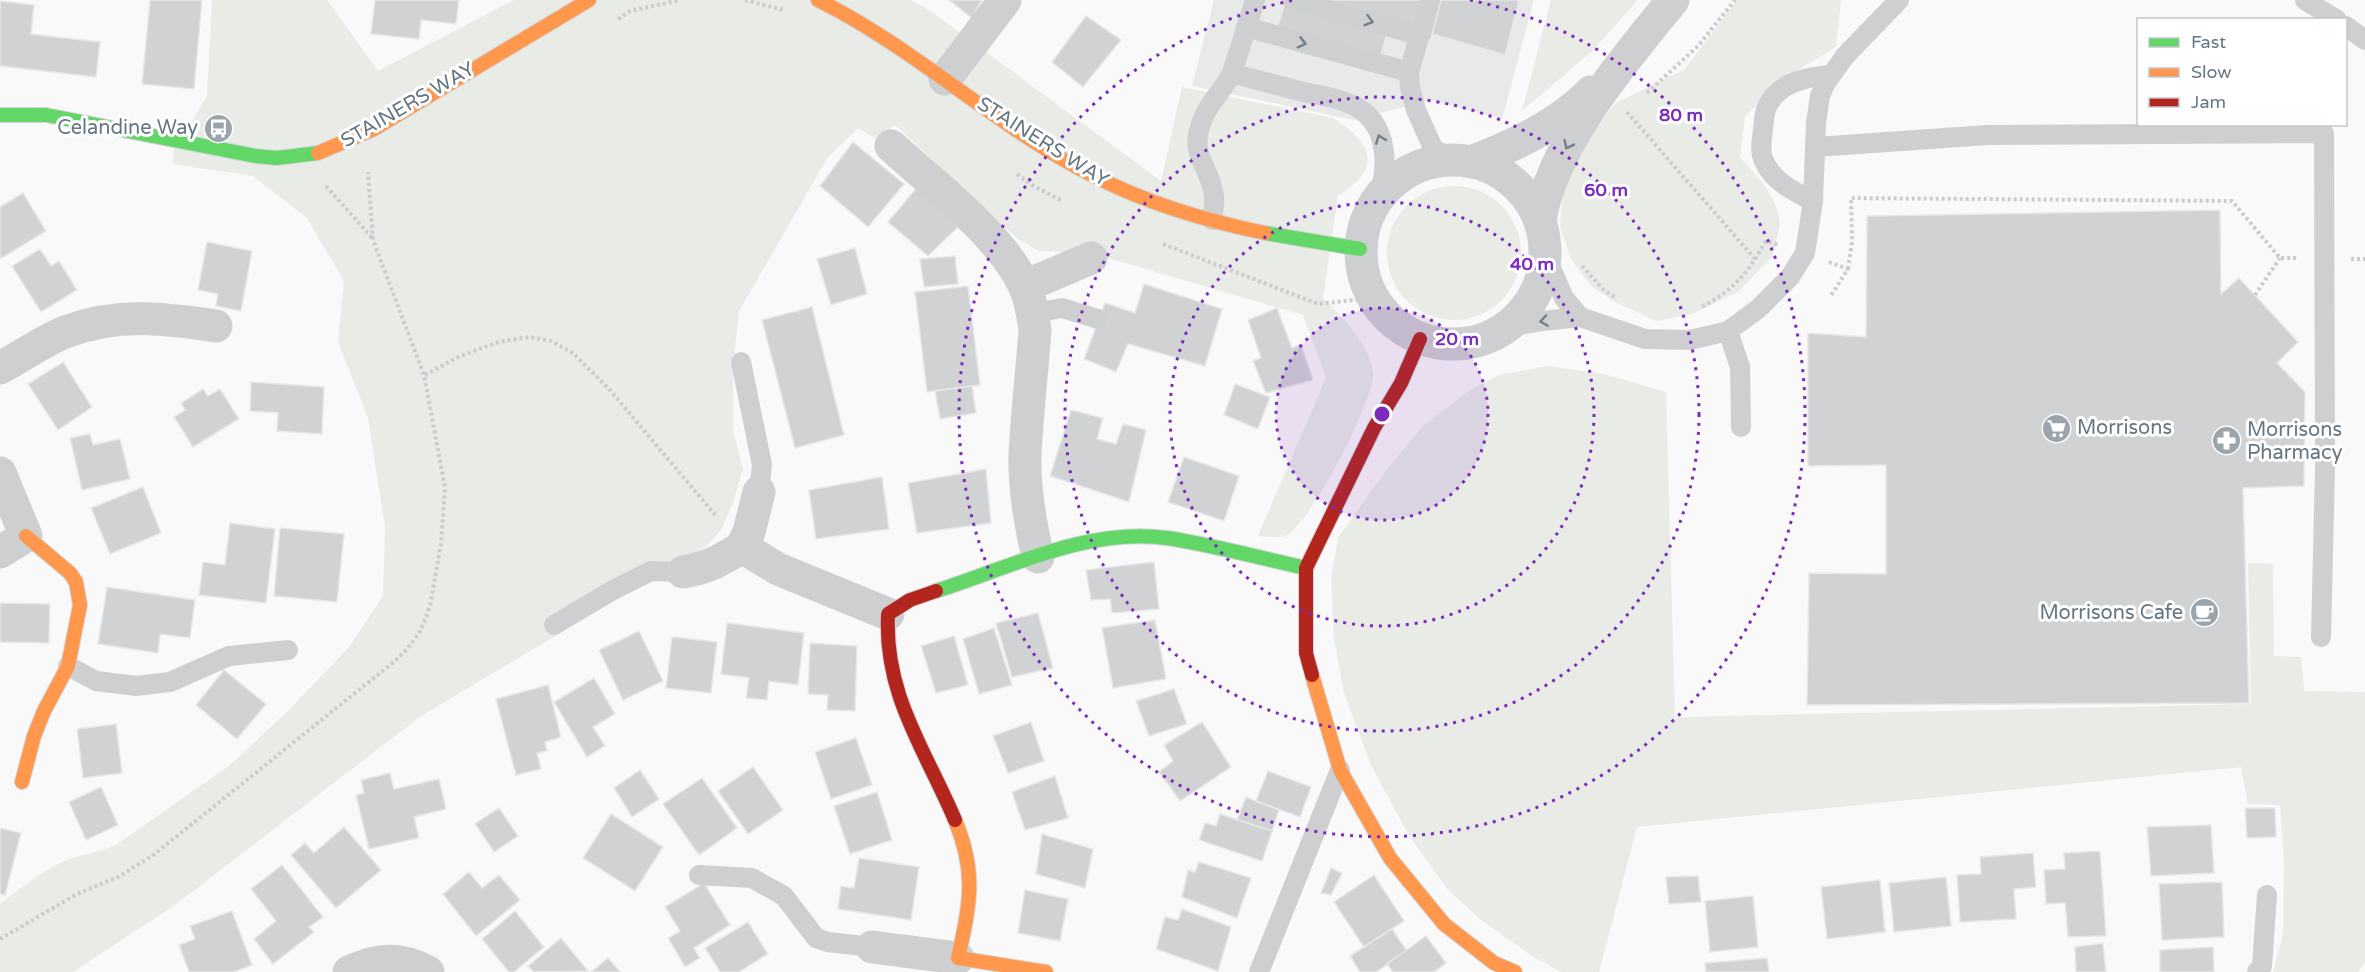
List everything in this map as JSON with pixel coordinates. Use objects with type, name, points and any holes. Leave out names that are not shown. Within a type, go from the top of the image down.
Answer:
[{"type":"street","name":"STAINERS WAY","points":[[0,115],[46,115],[255,156],[277,158],[297,156],[334,148],[374,129],[589,0]]},
{"type":"street","name":"STAINERS WAY","points":[[818,0],[860,23],[1064,160],[1118,188],[1165,207],[1212,220],[1292,238],[1360,249]]},
{"type":"street","points":[[945,80],[1005,0]]},
{"type":"street","points":[[1540,221],[1550,185],[1572,137],[1673,0]]},
{"type":"street","points":[[1462,160],[1503,173],[1526,194],[1540,221],[1545,239],[1546,257],[1536,292],[1527,308],[1507,327],[1480,341],[1450,345],[1420,339],[1393,323],[1372,298],[1361,266],[1360,249],[1366,221],[1379,196],[1399,177],[1423,164],[1462,160],[1498,152],[1538,130],[1584,99],[1650,29]]},
{"type":"street","points":[[891,146],[980,227],[1015,270],[1029,300],[1035,330],[1025,456],[1029,517],[1038,557]]},
{"type":"street","points":[[1029,300],[1091,258]]},
{"type":"street","points":[[0,368],[64,333],[120,318],[160,318],[216,326]]},
{"type":"street","points":[[1420,339],[1401,383],[1374,428],[1306,568],[1306,653],[1340,770],[1390,858],[1444,924],[1497,969]]},
{"type":"street","points":[[0,472],[13,544],[63,566],[76,582],[80,605],[68,666],[37,728],[22,782]]},
{"type":"street","points":[[683,572],[719,562],[742,547],[749,532],[759,492]]},
{"type":"street","points":[[958,958],[968,913],[969,870],[964,843],[925,759],[896,687],[886,644],[888,614],[915,598],[1038,557],[1094,542],[1144,536],[1166,538],[1306,568]]},
{"type":"street","points":[[742,547],[778,569],[888,614]]},
{"type":"street","points":[[872,947],[1046,972]]},
{"type":"street","points":[[349,972],[371,964],[397,960],[428,972]]},
{"type":"lane","points":[[1212,220],[1214,198],[1209,178],[1198,156],[1198,138],[1204,116],[1232,74],[1255,0]]},
{"type":"lane","points":[[1292,0],[1419,35]]},
{"type":"lane","points":[[1507,327],[1580,317],[1645,339],[1690,340],[1728,331],[1758,309],[1797,267],[1805,253],[1813,201],[1816,123],[1820,96],[1830,75],[1899,0]]},
{"type":"lane","points":[[2305,0],[2334,18]]},
{"type":"lane","points":[[1423,2],[1419,35],[1409,72],[1416,110],[1433,148],[1462,160]]},
{"type":"lane","points":[[1246,27],[1409,72]]},
{"type":"lane","points":[[2347,27],[2365,40]]},
{"type":"lane","points":[[1232,74],[1346,102],[1365,115],[1378,131],[1385,151],[1385,171],[1379,196]]},
{"type":"lane","points":[[1813,201],[1791,190],[1778,180],[1764,162],[1761,146],[1766,111],[1775,96],[1798,80],[1830,75]]},
{"type":"lane","points":[[1816,147],[1987,135],[2324,133],[2325,468],[2321,637]]},
{"type":"lane","points":[[1546,257],[1564,298],[1580,317]]},
{"type":"lane","points":[[1029,300],[1098,319]]},
{"type":"lane","points":[[1728,331],[1740,367],[1741,427]]},
{"type":"lane","points":[[741,362],[752,425],[762,465],[759,492]]},
{"type":"lane","points":[[554,625],[613,590],[651,571],[683,572]]},
{"type":"lane","points":[[68,666],[96,681],[136,686],[170,682],[229,656],[288,650]]},
{"type":"lane","points":[[1258,972],[1340,770]]},
{"type":"lane","points":[[699,874],[752,878],[784,896],[816,938],[828,942],[872,947]]},
{"type":"lane","points":[[2257,972],[2262,966],[2267,895]]},
{"type":"path","points":[[1642,97],[1698,46],[1734,0]]},
{"type":"path","points":[[1619,118],[1634,104]]},
{"type":"path","points":[[1626,111],[1755,260],[1745,274],[1726,291],[1702,306],[1691,309]]},
{"type":"path","points":[[0,939],[77,894],[118,877],[152,856],[394,661],[408,648],[421,630],[430,606],[441,544],[445,488],[424,375],[373,240],[367,160],[374,129]]},
{"type":"path","points":[[297,156],[373,240]]},
{"type":"path","points":[[1848,269],[1852,242],[1851,198],[2232,201],[2280,258],[2326,259]]},
{"type":"path","points":[[2255,296],[2280,258]]},
{"type":"path","points":[[1578,259],[1598,284],[1619,299]]},
{"type":"path","points":[[424,375],[460,356],[499,342],[529,337],[551,341],[573,353],[609,389],[742,547]]},
{"type":"shaded area","points":[[212,0],[327,0],[378,71],[514,0],[911,0],[929,10],[1161,181],[1182,87],[1333,118],[1347,127],[1364,146],[1367,166],[1362,176],[1338,196],[1323,298],[1356,334],[1369,356],[1373,377],[1370,392],[1338,463],[1309,511],[1285,536],[1258,536],[1326,378],[1303,315],[1105,257],[1071,252],[1039,251],[1018,239],[895,125],[876,139],[858,128],[828,157],[739,311],[733,367],[733,431],[743,469],[733,503],[721,530],[708,545],[421,716],[175,905],[73,972],[0,972],[0,904],[54,866],[116,845],[230,765],[291,708],[350,646],[383,596],[385,527],[368,418],[338,342],[344,281],[307,218],[253,176],[173,164],[173,153],[207,96]]},
{"type":"shaded area","points":[[1214,0],[1534,0],[1502,119],[1430,100],[1354,120],[1192,86]]},
{"type":"shaded area","points":[[1551,0],[1638,0],[1591,52],[1522,111]]},
{"type":"shaded area","points":[[1737,0],[1841,0],[1836,47],[1788,76],[1745,116],[1740,157],[1766,187],[1777,208],[1780,224],[1773,256],[1738,292],[1692,314],[1656,321],[1613,301],[1591,286],[1571,259],[1560,227],[1563,184],[1585,140],[1616,103],[1685,69]]},
{"type":"shaded area","points":[[1454,186],[1480,191],[1501,206],[1516,227],[1521,253],[1516,279],[1501,300],[1480,315],[1454,320],[1428,315],[1407,300],[1392,279],[1387,253],[1392,227],[1407,206],[1428,191]]},
{"type":"shaded area","points":[[1547,366],[1604,374],[1666,392],[1675,717],[2251,704],[2248,563],[2273,564],[2274,656],[2301,657],[2304,691],[2365,692],[2365,962],[2358,972],[2273,972],[2283,935],[2284,863],[2280,805],[2248,804],[2241,767],[1637,827],[1599,972],[1561,972],[1532,956],[1481,920],[1448,890],[1408,834],[1371,765],[1344,693],[1334,639],[1331,576],[1338,538],[1387,469],[1424,425],[1470,390],[1499,375]]},
{"type":"building","points":[[150,0],[202,0],[194,89],[142,84]]},
{"type":"building","points":[[375,0],[459,0],[456,24],[421,20],[419,39],[371,34]]},
{"type":"building","points":[[949,0],[982,0],[972,18]]},
{"type":"building","points":[[1286,0],[1441,0],[1431,40],[1388,29],[1380,59],[1277,29]]},
{"type":"building","points":[[1441,0],[1519,0],[1505,55],[1432,34]]},
{"type":"building","points":[[0,1],[34,5],[31,34],[100,42],[96,77],[0,66]]},
{"type":"building","points":[[1086,16],[1121,40],[1083,87],[1052,62]]},
{"type":"building","points":[[853,142],[904,184],[868,227],[820,186]]},
{"type":"building","points":[[918,186],[959,226],[928,256],[888,222]]},
{"type":"building","points":[[23,193],[46,231],[0,259],[0,207]]},
{"type":"building","name":"Morrisons","points":[[2220,210],[2221,294],[2239,278],[2298,342],[2277,363],[2305,392],[2304,486],[2243,488],[2249,703],[1807,705],[1809,573],[1886,574],[1886,465],[1808,466],[1808,333],[1866,337],[1867,216]]},
{"type":"building","points":[[207,242],[252,251],[241,311],[216,306],[218,294],[198,290]]},
{"type":"building","points":[[855,248],[867,294],[831,305],[817,259]]},
{"type":"building","points":[[40,249],[51,266],[59,261],[77,290],[41,312],[12,266]]},
{"type":"building","points":[[955,256],[958,284],[924,287],[920,259]]},
{"type":"building","points":[[1144,284],[1222,309],[1205,366],[1128,344],[1116,372],[1084,359],[1105,303],[1135,313]]},
{"type":"building","points":[[968,286],[980,385],[927,392],[915,292]]},
{"type":"building","points":[[812,307],[844,435],[795,448],[762,320]]},
{"type":"building","points":[[1277,308],[1292,348],[1301,344],[1313,380],[1266,393],[1253,361],[1261,358],[1248,320]]},
{"type":"building","points":[[63,362],[92,407],[58,430],[28,384]]},
{"type":"building","points":[[251,382],[324,387],[322,434],[277,431],[278,413],[250,411]]},
{"type":"building","points":[[1235,384],[1270,397],[1258,429],[1224,415]]},
{"type":"building","points":[[972,386],[976,413],[940,419],[935,391]]},
{"type":"building","points":[[203,389],[208,396],[220,389],[239,419],[193,447],[174,417],[185,410],[181,403]]},
{"type":"building","points":[[1071,410],[1103,418],[1097,439],[1116,444],[1123,424],[1146,430],[1129,502],[1050,476]]},
{"type":"building","points":[[90,434],[93,445],[120,439],[130,479],[82,490],[70,438]]},
{"type":"building","points":[[1184,457],[1239,476],[1224,521],[1168,502]]},
{"type":"building","points":[[986,469],[991,523],[917,533],[908,483]]},
{"type":"building","points":[[882,477],[889,529],[816,539],[809,490]]},
{"type":"building","points":[[143,487],[161,533],[110,554],[91,508]]},
{"type":"building","points":[[230,523],[275,529],[266,603],[199,595],[203,562],[225,565]]},
{"type":"building","points":[[280,528],[344,534],[337,602],[274,596]]},
{"type":"building","points":[[1154,562],[1159,609],[1112,613],[1110,599],[1091,600],[1086,570]]},
{"type":"building","points":[[107,587],[195,600],[190,638],[160,634],[158,653],[98,644]]},
{"type":"building","points":[[0,603],[50,604],[49,643],[0,642]]},
{"type":"building","points":[[1038,613],[1053,668],[1012,677],[996,623]]},
{"type":"building","points":[[1155,620],[1166,679],[1113,688],[1102,628]]},
{"type":"building","points":[[727,623],[804,633],[798,685],[769,681],[767,700],[746,698],[749,678],[721,674]]},
{"type":"building","points":[[994,628],[1012,685],[979,694],[963,639]]},
{"type":"building","points":[[639,631],[663,681],[623,700],[599,650]]},
{"type":"building","points":[[954,636],[968,685],[936,693],[921,646]]},
{"type":"building","points":[[672,637],[717,642],[711,693],[666,688]]},
{"type":"building","points":[[810,643],[857,646],[855,711],[827,710],[828,695],[808,694]]},
{"type":"building","points":[[224,670],[266,704],[237,739],[196,705]]},
{"type":"building","points":[[594,678],[615,714],[593,727],[605,746],[587,757],[554,702]]},
{"type":"building","points":[[548,685],[561,737],[545,742],[547,751],[537,753],[541,769],[516,775],[496,699]]},
{"type":"building","points":[[1174,689],[1187,724],[1149,736],[1136,701]]},
{"type":"building","points":[[1031,722],[1044,761],[1008,773],[993,736]]},
{"type":"building","points":[[1202,722],[1231,767],[1180,801],[1159,772],[1173,761],[1164,745]]},
{"type":"building","points":[[116,724],[122,773],[83,778],[77,729]]},
{"type":"building","points":[[856,738],[872,785],[831,799],[815,752]]},
{"type":"building","points":[[753,767],[783,810],[748,834],[718,791]]},
{"type":"building","points":[[640,770],[659,799],[632,817],[614,788]]},
{"type":"building","points":[[1268,771],[1311,787],[1300,817],[1256,801]]},
{"type":"building","points":[[390,773],[394,789],[439,779],[446,809],[414,817],[419,838],[369,849],[356,795],[364,793],[361,780]]},
{"type":"building","points":[[1055,776],[1068,818],[1025,830],[1012,792]]},
{"type":"building","points":[[702,778],[737,828],[699,855],[663,804]]},
{"type":"building","points":[[101,787],[118,825],[86,840],[69,802]]},
{"type":"building","points":[[877,792],[892,840],[850,854],[834,806]]},
{"type":"building","points":[[1246,797],[1279,810],[1272,831],[1237,820]]},
{"type":"building","points":[[499,808],[518,836],[494,852],[475,824]]},
{"type":"building","points":[[2245,808],[2275,808],[2276,837],[2247,838]]},
{"type":"building","points":[[611,814],[663,847],[635,891],[583,858]]},
{"type":"building","points":[[1220,814],[1272,831],[1262,861],[1199,840],[1205,823],[1216,826]]},
{"type":"building","points":[[2211,825],[2214,873],[2151,876],[2147,827]]},
{"type":"building","points":[[344,827],[381,870],[336,908],[291,855],[305,843],[314,853]]},
{"type":"building","points":[[0,828],[21,833],[5,895],[0,894]]},
{"type":"building","points":[[1042,834],[1093,849],[1085,888],[1036,874]]},
{"type":"building","points":[[2100,851],[2106,936],[2068,937],[2065,903],[2046,904],[2044,870],[2065,869],[2064,853]]},
{"type":"building","points":[[2033,853],[2036,887],[2014,889],[2016,919],[1960,922],[1957,875],[1981,874],[1980,857]]},
{"type":"building","points":[[859,858],[919,867],[911,920],[838,909],[841,886],[854,888]]},
{"type":"building","points":[[1199,862],[1251,878],[1237,918],[1182,897],[1188,870],[1195,872]]},
{"type":"building","points":[[282,865],[323,917],[309,927],[314,932],[273,964],[254,939],[276,921],[251,889]]},
{"type":"building","points":[[1331,868],[1342,873],[1331,895],[1321,893]]},
{"type":"building","points":[[469,872],[482,888],[499,875],[520,900],[476,936],[443,894]]},
{"type":"building","points":[[1374,875],[1404,921],[1364,947],[1334,902]]},
{"type":"building","points":[[1698,876],[1701,902],[1669,904],[1666,877]]},
{"type":"building","points":[[1946,877],[1951,926],[1894,932],[1889,883]]},
{"type":"building","points":[[1880,880],[1885,932],[1827,939],[1821,887]]},
{"type":"building","points":[[2222,882],[2224,937],[2162,940],[2159,884]]},
{"type":"building","points":[[704,883],[730,925],[694,948],[700,958],[685,967],[668,938],[680,931],[665,907]]},
{"type":"building","points":[[1025,890],[1068,899],[1060,941],[1018,933]]},
{"type":"building","points":[[1753,896],[1758,947],[1710,952],[1705,901]]},
{"type":"building","points":[[1182,909],[1231,927],[1218,971],[1156,949],[1165,917],[1178,920]]},
{"type":"building","points":[[232,911],[252,965],[234,972],[189,972],[179,945],[195,939],[190,926]]},
{"type":"building","points":[[515,911],[544,947],[514,972],[509,972],[482,939]]},
{"type":"building","points":[[748,922],[768,954],[739,972],[720,972],[705,948]]},
{"type":"building","points":[[1392,929],[1407,951],[1376,972],[1360,972],[1350,956]]},
{"type":"building","points":[[1426,936],[1446,963],[1434,972],[1393,972],[1387,964]]},
{"type":"building","points":[[561,938],[588,971],[534,972],[528,966]]},
{"type":"building","points":[[2103,943],[2106,972],[2076,972],[2075,947]]},
{"type":"building","points":[[2213,947],[2214,972],[2160,972],[2160,950]]},
{"type":"building","points":[[608,958],[620,972],[591,972]]},
{"type":"building","points":[[1767,958],[1769,972],[1706,972],[1705,963]]},
{"type":"traffic: fast","points":[[0,115],[46,115],[255,156],[277,158],[318,153]]},
{"type":"traffic: fast","points":[[1265,233],[1360,249]]},
{"type":"traffic: fast","points":[[936,591],[1020,561],[1078,544],[1108,538],[1137,536],[1184,541],[1306,568]]},
{"type":"traffic: slow","points":[[318,153],[374,129],[589,0]]},
{"type":"traffic: slow","points":[[818,0],[889,41],[1025,136],[1096,177],[1179,211],[1265,233]]},
{"type":"traffic: slow","points":[[22,782],[34,736],[44,711],[68,666],[80,605],[76,582],[70,573],[26,536]]},
{"type":"traffic: slow","points":[[1312,675],[1340,770],[1390,858],[1444,924],[1494,963],[1515,972]]},
{"type":"traffic: slow","points":[[955,820],[962,839],[969,873],[966,921],[958,958],[1046,972]]},
{"type":"traffic: jam","points":[[1312,675],[1306,653],[1306,568],[1374,428],[1401,383],[1420,339]]},
{"type":"traffic: jam","points":[[936,591],[910,600],[888,614],[888,643],[893,670],[909,721],[955,820]]},
{"type":"place","name":"Celandine Way","points":[[219,128]]},
{"type":"place","name":"Morrisons","points":[[2056,428]]},
{"type":"place","name":"Morrisons Pharmacy","points":[[2226,441]]},
{"type":"place","name":"Morrisons Cafe","points":[[2204,613]]}]
